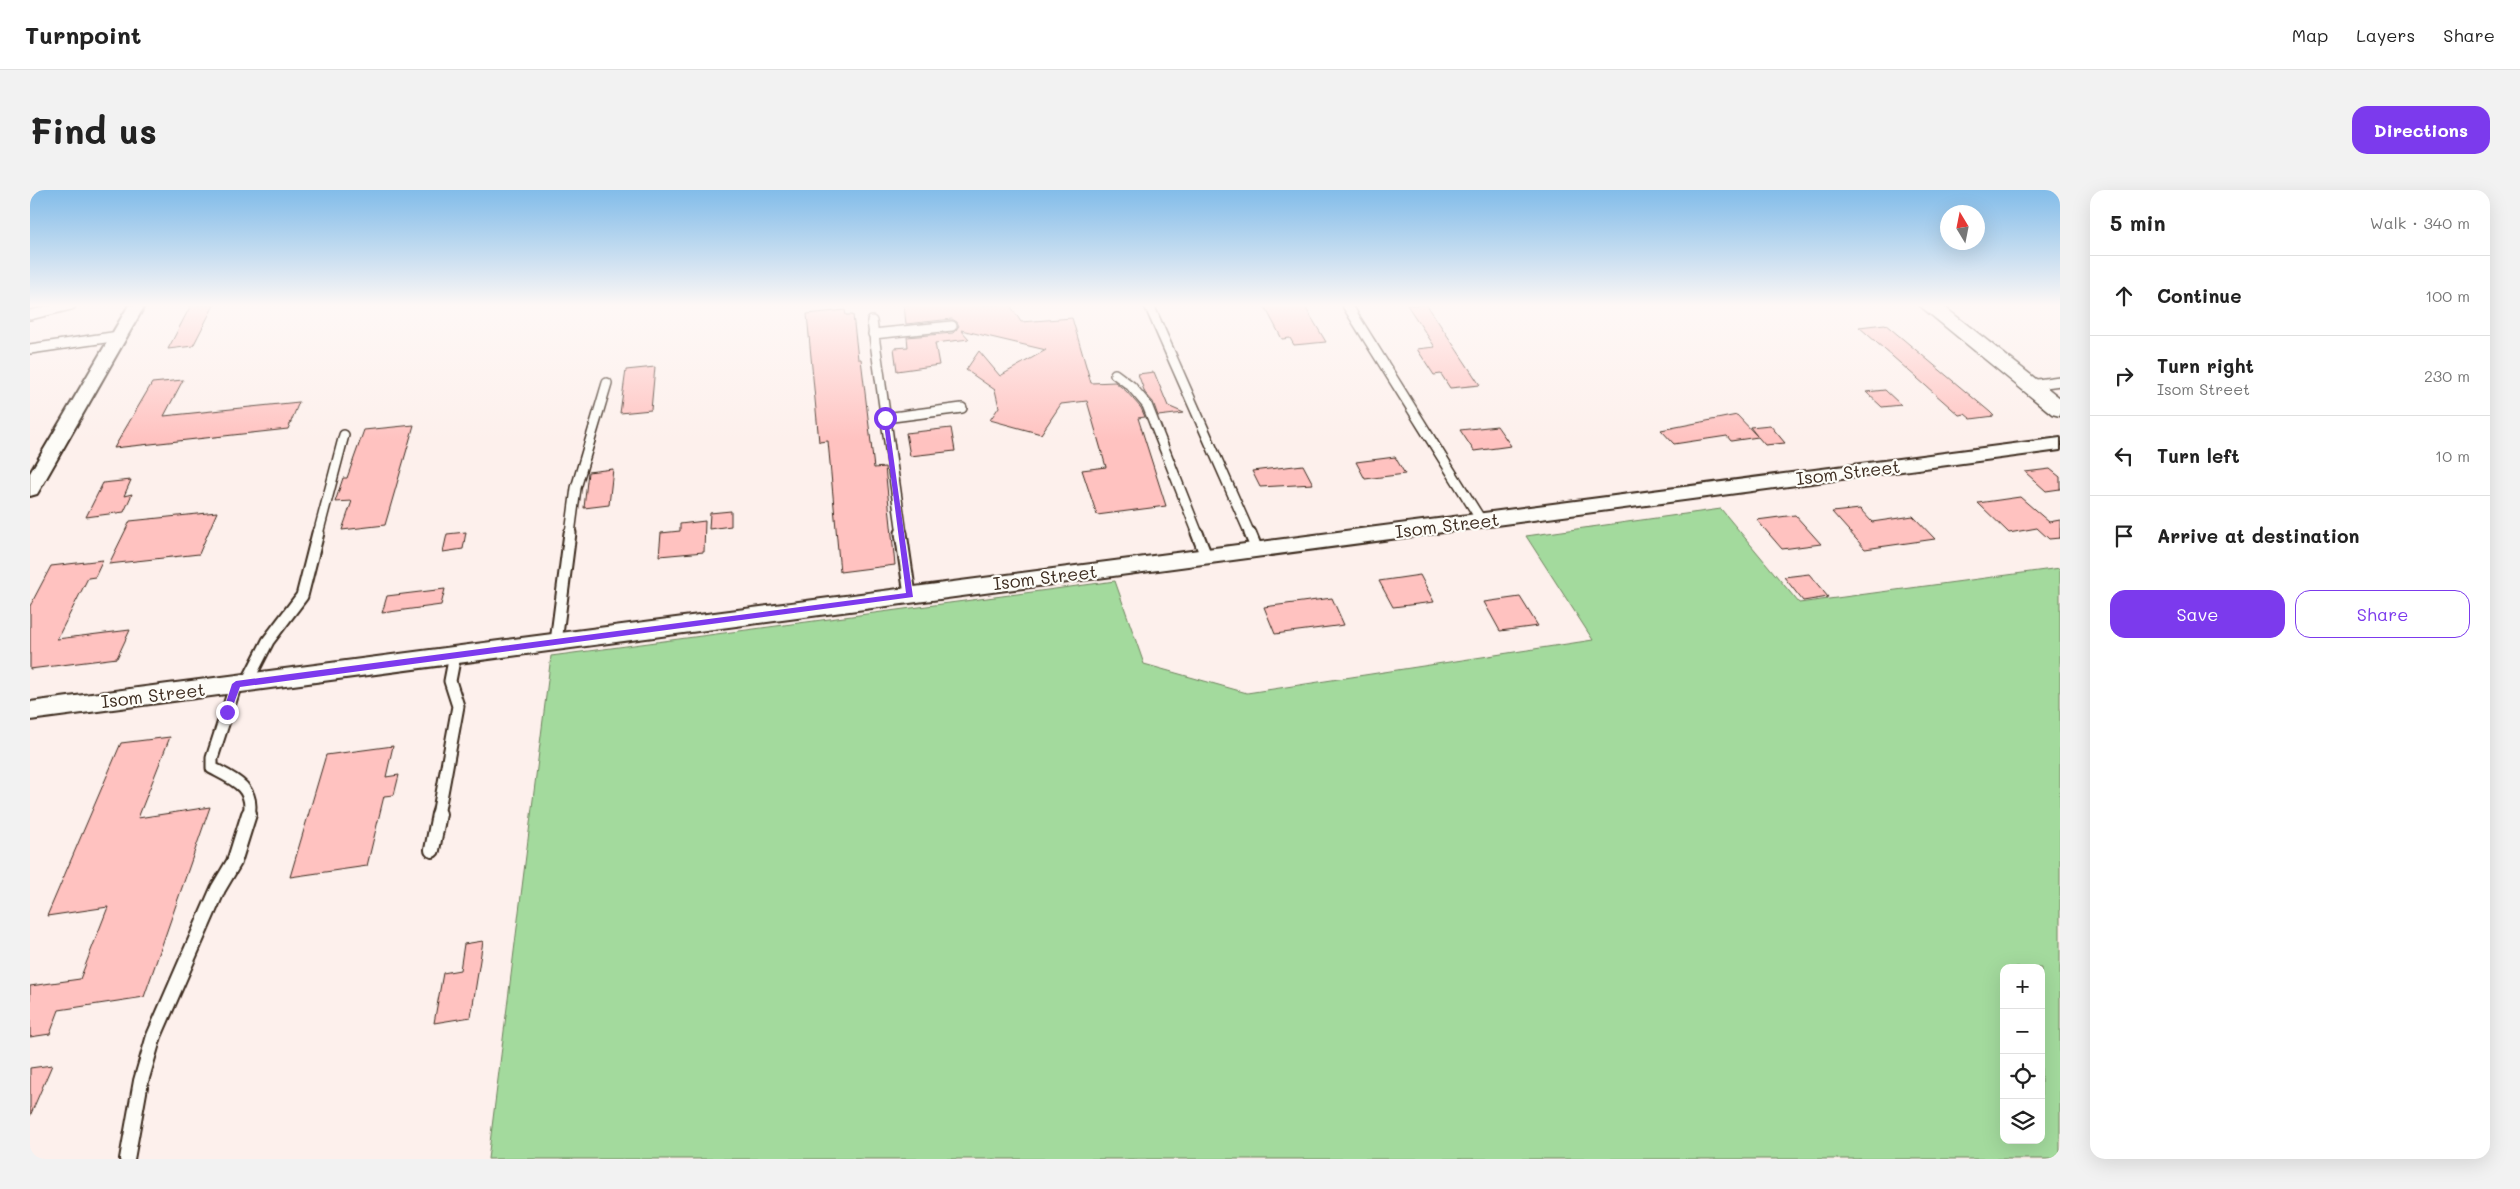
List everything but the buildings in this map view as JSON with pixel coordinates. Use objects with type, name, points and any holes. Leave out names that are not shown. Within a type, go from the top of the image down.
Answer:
[{"type":"main road","points":[[1986,350],[2060,409]]},
{"type":"street","points":[[30,489],[111,350]]},
{"type":"street","name":"Isom Street","points":[[30,711],[2060,444]]},
{"type":"lane","points":[[875,350],[910,595]]},
{"type":"lane","points":[[1170,350],[1258,550]]},
{"type":"lane","points":[[1375,350],[1481,520]]},
{"type":"lane","points":[[1115,374],[1131,386],[1147,405],[1206,556]]},
{"type":"lane","points":[[2030,385],[2060,381]]},
{"type":"lane","points":[[556,642],[576,488],[607,383]]},
{"type":"lane","points":[[885,418],[962,408]]},
{"type":"lane","points":[[127,1159],[141,1080],[154,1036],[218,889],[234,862],[250,812],[248,793],[242,784],[212,768],[212,758],[242,683],[268,641],[302,596],[344,434]]},
{"type":"lane","points":[[432,850],[458,706],[450,681],[455,655]]},
{"type":"green space","points":[[1721,509],[1799,603],[2060,568],[2060,1159],[488,1159],[551,656],[1115,581],[1144,664],[1247,693],[1593,640],[1526,536]]},
{"type":"route","points":[[227,712],[236,684],[910,595],[885,418]]}]
